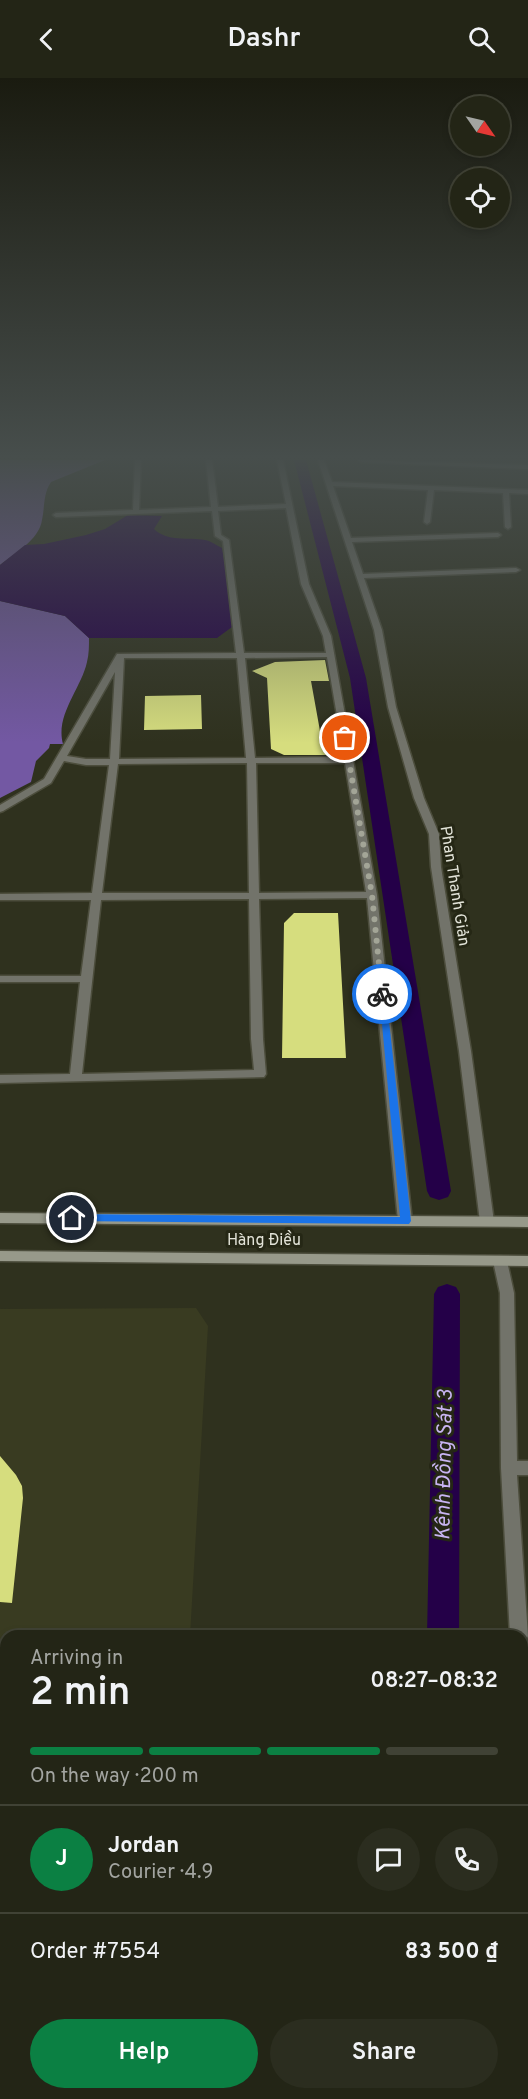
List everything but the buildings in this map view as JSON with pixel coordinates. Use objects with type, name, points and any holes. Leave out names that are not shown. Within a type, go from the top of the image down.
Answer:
[{"type":"main road","name":"Hàng Điều","points":[[0,1218],[528,1222]]},
{"type":"main road","name":"Hàng Điều","points":[[0,1256],[528,1261]]},
{"type":"street","points":[[0,1079],[76,1076],[214,1077],[261,1074],[257,1039],[251,761],[241,655],[228,554]]},
{"type":"street","points":[[299,554],[305,584],[327,636],[372,895],[405,1221]]},
{"type":"street","name":"Phan Thanh Giản","points":[[353,554],[378,630],[386,687],[419,798],[434,834],[436,867],[465,1051],[487,1222]]},
{"type":"street","points":[[360,576],[516,570]]},
{"type":"street","points":[[120,656],[330,655]]},
{"type":"street","points":[[0,809],[48,781],[120,656]]},
{"type":"street","points":[[76,1076],[114,762],[120,656]]},
{"type":"street","points":[[63,758],[86,762],[348,760]]},
{"type":"street","points":[[0,897],[372,895]]},
{"type":"street","points":[[0,980],[86,979]]},
{"type":"street","points":[[500,1261],[507,1293],[509,1468],[523,1608],[520,1630]]},
{"type":"street","points":[[509,1468],[528,1468]]},
{"type":"shaded area","points":[[0,554],[15,554],[0,565]]},
{"type":"shaded area","points":[[13,554],[223,554],[232,627],[217,638],[89,638],[65,616],[0,601],[0,565]]},
{"type":"shaded area","points":[[0,601],[65,616],[89,638],[84,672],[65,712],[61,733],[63,744],[50,744],[36,761],[31,782],[0,798]]},
{"type":"shaded area","points":[[196,1308],[208,1326],[190,1630],[0,1630],[0,1309]]},
{"type":"waterway","points":[[325,554],[358,678],[439,1191]]},
{"type":"waterway","name":"Kênh Đồng Sát 3","points":[[443,1630],[447,1294]]},
{"type":"way so far","points":[[345,738],[372,895],[382,994]]},
{"type":"route","points":[[72,1218],[405,1221],[382,994]]}]
